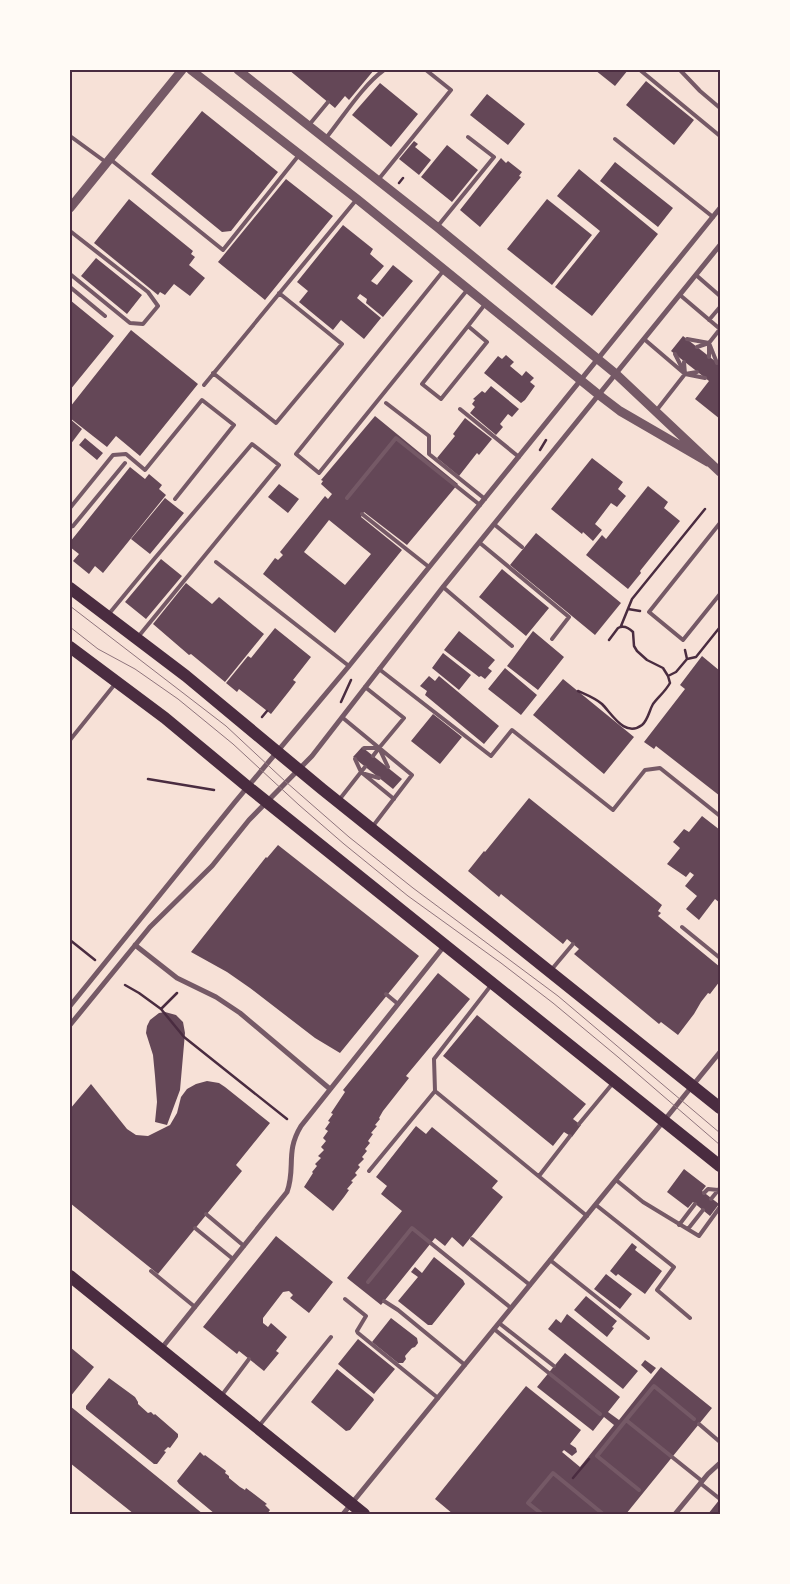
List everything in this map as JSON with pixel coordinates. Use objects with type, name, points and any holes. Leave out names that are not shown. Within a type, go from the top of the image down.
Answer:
[{"type":"main road","points":[[70,588],[186,676],[298,770],[720,1108]]},
{"type":"main road","points":[[70,647],[165,718],[248,787],[720,1166]]},
{"type":"main road","points":[[70,1276],[364,1514]]},
{"type":"street","points":[[70,208],[182,70]]},
{"type":"street","points":[[191,70],[357,199],[620,411],[708,462]]},
{"type":"street","points":[[238,70],[437,227],[616,374],[720,472]]},
{"type":"street","points":[[70,1006],[349,666],[720,208]]},
{"type":"street","points":[[70,1025],[160,916],[212,866],[249,820],[312,756],[443,588],[720,245]]},
{"type":"street","points":[[135,945],[177,978],[216,997],[240,1013],[330,1089]]},
{"type":"street","points":[[161,1349],[287,1192],[290,1182],[291,1150],[300,1126],[446,945]]},
{"type":"street","points":[[343,1514],[720,1052]]},
{"type":"street","points":[[675,1514],[701,1482],[720,1463]]},
{"type":"lane","points":[[326,138],[384,70]]},
{"type":"lane","points":[[378,180],[451,90],[426,70]]},
{"type":"lane","points":[[640,70],[720,136]]},
{"type":"lane","points":[[680,70],[720,108]]},
{"type":"lane","points":[[309,125],[328,102]]},
{"type":"lane","points":[[70,136],[108,161],[223,250],[299,155]]},
{"type":"lane","points":[[437,227],[494,157],[468,137]]},
{"type":"lane","points":[[615,139],[713,217]]},
{"type":"lane","points":[[204,385],[357,199]]},
{"type":"lane","points":[[70,231],[148,292],[158,306],[143,324],[130,323],[70,274]]},
{"type":"lane","points":[[444,270],[296,454],[319,473],[468,289]]},
{"type":"lane","points":[[696,275],[720,296]]},
{"type":"lane","points":[[70,287],[106,316]]},
{"type":"lane","points":[[213,373],[276,423],[342,344],[279,293]]},
{"type":"lane","points":[[680,295],[720,329],[709,343],[696,347]]},
{"type":"lane","points":[[468,326],[487,342],[441,399],[422,384],[486,303]]},
{"type":"lane","points":[[709,320],[720,308]]},
{"type":"lane","points":[[644,339],[685,374],[705,378]]},
{"type":"lane","points":[[687,339],[709,343]]},
{"type":"lane","points":[[709,343],[709,357]]},
{"type":"lane","points":[[709,343],[717,363]]},
{"type":"lane","points":[[675,354],[685,374]]},
{"type":"lane","points":[[656,411],[685,374],[684,362]]},
{"type":"lane","points":[[685,374],[698,372]]},
{"type":"lane","points":[[70,508],[113,456],[126,454],[145,470],[202,400],[234,425],[175,498]]},
{"type":"lane","points":[[386,403],[429,436],[429,454],[485,499]]},
{"type":"lane","points":[[460,409],[519,457]]},
{"type":"lane","points":[[347,498],[396,438],[480,505]]},
{"type":"lane","points":[[107,617],[252,444],[279,465],[137,639]]},
{"type":"lane","points":[[70,526],[73,526],[125,463]]},
{"type":"lane","points":[[362,514],[429,567]]},
{"type":"lane","points":[[720,523],[649,612],[683,640],[720,594]]},
{"type":"lane","points":[[495,525],[522,547]]},
{"type":"lane","points":[[480,543],[569,617],[552,639]]},
{"type":"lane","points":[[216,562],[349,666]]},
{"type":"lane","points":[[443,588],[512,646]]},
{"type":"lane","points":[[379,669],[491,756],[512,730],[613,810],[645,770],[660,768],[720,816]]},
{"type":"lane","points":[[70,740],[116,682]]},
{"type":"lane","points":[[365,687],[404,718],[373,756]]},
{"type":"lane","points":[[343,718],[412,775],[372,828]]},
{"type":"lane","points":[[364,748],[379,748]]},
{"type":"lane","points":[[379,748],[388,768]]},
{"type":"lane","points":[[356,759],[361,772],[394,799]]},
{"type":"lane","points":[[338,802],[365,767]]},
{"type":"lane","points":[[361,772],[379,778]]},
{"type":"lane","points":[[682,927],[720,958]]},
{"type":"lane","points":[[550,972],[573,944]]},
{"type":"lane","points":[[369,1171],[435,1091],[434,1059],[493,982]]},
{"type":"lane","points":[[386,994],[398,1004]]},
{"type":"lane","points":[[579,1124],[614,1081]]},
{"type":"lane","points":[[435,1091],[586,1216]]},
{"type":"lane","points":[[538,1176],[570,1136]]},
{"type":"lane","points":[[616,1180],[643,1202],[699,1236],[720,1207]]},
{"type":"lane","points":[[704,1193],[708,1189],[719,1191]]},
{"type":"lane","points":[[712,1199],[719,1191]]},
{"type":"lane","points":[[596,1204],[674,1267],[657,1290],[690,1318]]},
{"type":"lane","points":[[680,1225],[696,1204]]},
{"type":"lane","points":[[688,1229],[703,1210]]},
{"type":"lane","points":[[206,1214],[244,1246]]},
{"type":"lane","points":[[195,1228],[233,1259]]},
{"type":"lane","points":[[368,1282],[412,1228],[512,1308]]},
{"type":"lane","points":[[472,1239],[530,1285]]},
{"type":"lane","points":[[550,1260],[648,1338]]},
{"type":"lane","points":[[151,1271],[195,1306]]},
{"type":"lane","points":[[345,1299],[366,1316],[357,1331],[358,1333],[438,1398]]},
{"type":"lane","points":[[384,1301],[398,1310],[465,1365]]},
{"type":"lane","points":[[499,1323],[554,1366]]},
{"type":"lane","points":[[494,1330],[600,1414]]},
{"type":"lane","points":[[258,1428],[331,1336]]},
{"type":"lane","points":[[220,1397],[249,1359]]},
{"type":"lane","points":[[639,1490],[597,1456],[654,1386],[694,1419]]},
{"type":"lane","points":[[626,1420],[720,1499]]},
{"type":"lane","points":[[699,1424],[720,1442]]},
{"type":"lane","points":[[542,1514],[528,1503],[553,1473],[603,1514]]},
{"type":"path","points":[[609,640],[615,630],[621,626],[632,599],[705,509]]},
{"type":"path","points":[[628,609],[640,611]]},
{"type":"path","points":[[578,691],[598,701],[623,726],[628,728],[636,728],[644,722],[654,703],[665,692],[670,683],[663,668],[647,660],[637,651],[634,646],[633,632],[621,626]]},
{"type":"path","points":[[668,676],[676,672],[687,659],[696,657],[720,628]]},
{"type":"path","points":[[685,650],[687,659]]},
{"type":"path","points":[[338,707],[352,677]]},
{"type":"path","points":[[262,717],[267,711]]},
{"type":"path","points":[[148,778],[214,790]]},
{"type":"path","points":[[70,940],[94,960]]},
{"type":"path","points":[[126,985],[161,1009],[184,1037],[287,1119]]},
{"type":"path","points":[[161,1009],[178,993]]},
{"type":"path","points":[[567,1485],[589,1459],[597,1456]]},
{"type":"building","points":[[289,70],[374,70],[349,100],[345,96],[335,108]]},
{"type":"building","points":[[595,70],[628,70],[615,86]]},
{"type":"building","points":[[646,81],[694,120],[674,145],[626,105]]},
{"type":"building","points":[[380,83],[418,114],[391,147],[352,115]]},
{"type":"building","points":[[487,94],[525,124],[508,145],[470,115]]},
{"type":"building","points":[[202,111],[278,172],[231,231],[222,232],[151,174]]},
{"type":"building","points":[[414,141],[418,144],[415,147],[431,160],[419,175],[399,159]]},
{"type":"building","points":[[447,145],[478,170],[452,202],[421,177]]},
{"type":"building","points":[[501,158],[522,172],[519,176],[521,177],[480,227],[460,210]]},
{"type":"building","points":[[615,162],[673,208],[658,227],[600,181]]},
{"type":"building","points":[[579,169],[658,234],[592,316],[555,287],[600,231],[557,196]]},
{"type":"building","points":[[286,179],[333,216],[265,300],[218,262]]},
{"type":"building","points":[[129,199],[193,251],[191,254],[195,257],[189,265],[205,278],[190,296],[174,284],[165,295],[160,292],[158,295],[94,243]]},
{"type":"building","points":[[547,199],[592,235],[552,285],[507,249]]},
{"type":"building","points":[[343,225],[373,249],[370,254],[384,266],[371,281],[377,285],[393,265],[413,281],[383,317],[366,303],[367,299],[360,294],[357,298],[381,318],[364,339],[341,320],[333,330],[299,302],[308,291],[297,282]]},
{"type":"building","points":[[96,258],[142,295],[127,314],[81,276]]},
{"type":"building","points":[[70,300],[114,336],[70,390]]},
{"type":"building","points":[[131,330],[198,384],[140,456],[116,436],[107,447],[70,418],[70,407]]},
{"type":"building","points":[[683,336],[720,365],[720,419],[695,399],[709,381],[671,351]]},
{"type":"building","points":[[506,355],[514,362],[510,366],[522,376],[526,371],[534,378],[530,382],[535,386],[521,403],[484,373],[498,356],[502,359]]},
{"type":"building","points":[[491,386],[519,409],[512,417],[508,414],[500,424],[503,427],[496,435],[470,413],[475,407],[472,404],[475,400],[473,399],[482,391],[485,393]]},
{"type":"building","points":[[375,416],[458,484],[407,545],[364,512],[361,517],[402,550],[335,633],[263,574],[275,558],[278,560],[283,555],[280,552],[325,496],[328,499],[332,494],[321,484],[323,481],[321,480]],"holes":[[[329,520],[371,554],[345,585],[304,552]]]},
{"type":"building","points":[[465,418],[492,439],[479,455],[477,453],[459,476],[437,458],[455,436],[453,434]]},
{"type":"building","points":[[70,419],[82,429],[70,445]]},
{"type":"building","points":[[85,438],[103,453],[97,460],[79,445]]},
{"type":"building","points":[[592,458],[623,482],[618,489],[626,496],[617,507],[611,503],[595,524],[602,530],[593,541],[551,509]]},
{"type":"building","points":[[130,467],[145,479],[149,474],[162,485],[159,489],[166,495],[103,573],[95,566],[89,574],[73,561],[79,554],[70,547],[70,542]]},
{"type":"building","points":[[279,484],[299,499],[288,513],[268,497]]},
{"type":"building","points":[[648,486],[668,502],[664,508],[680,521],[628,589],[586,555],[602,535],[606,539]]},
{"type":"building","points":[[165,498],[184,513],[150,554],[131,539]]},
{"type":"building","points":[[536,533],[621,603],[595,635],[510,565]]},
{"type":"building","points":[[161,559],[182,576],[146,619],[125,602]]},
{"type":"building","points":[[502,569],[549,608],[526,636],[479,597]]},
{"type":"building","points":[[186,583],[212,604],[219,597],[264,634],[225,682],[191,654],[189,655],[153,624]]},
{"type":"building","points":[[275,628],[311,657],[293,680],[296,682],[271,714],[239,689],[237,692],[226,683],[248,656],[251,658]]},
{"type":"building","points":[[459,631],[495,660],[488,668],[492,671],[485,679],[481,676],[479,677],[444,650]]},
{"type":"building","points":[[533,631],[564,657],[538,690],[507,666]]},
{"type":"building","points":[[443,653],[471,675],[459,690],[432,668]]},
{"type":"building","points":[[702,656],[720,671],[720,796],[656,746],[654,749],[644,742],[685,689],[680,685]]},
{"type":"building","points":[[505,668],[537,695],[521,715],[488,689]]},
{"type":"building","points":[[429,676],[435,681],[439,676],[499,726],[484,744],[425,695],[427,691],[420,686]]},
{"type":"building","points":[[563,679],[634,737],[604,774],[533,715]]},
{"type":"building","points":[[433,714],[462,737],[440,764],[411,741]]},
{"type":"building","points":[[362,747],[402,779],[393,789],[353,757]]},
{"type":"building","points":[[529,798],[662,905],[658,911],[661,913],[658,916],[720,967],[720,981],[701,1002],[678,1035],[661,1022],[659,1024],[574,954],[579,949],[567,939],[563,944],[501,894],[499,897],[468,871]]},
{"type":"building","points":[[702,816],[720,830],[720,903],[715,899],[699,920],[686,909],[697,896],[685,886],[694,875],[690,872],[686,877],[667,864],[680,848],[673,842],[684,829],[689,832]]},
{"type":"building","points":[[278,845],[419,956],[340,1053],[315,1038],[227,972],[191,952],[266,857]]},
{"type":"building","points":[[438,973],[470,999],[406,1076],[409,1078],[383,1111],[375,1125],[377,1126],[371,1133],[373,1134],[368,1141],[370,1143],[365,1149],[367,1151],[362,1157],[364,1159],[358,1165],[360,1167],[355,1173],[357,1175],[351,1181],[353,1182],[347,1189],[349,1190],[333,1211],[304,1187],[317,1166],[315,1164],[321,1158],[318,1156],[324,1150],[321,1147],[326,1141],[323,1138],[328,1131],[325,1129],[333,1114],[331,1113],[345,1092],[343,1090]]},
{"type":"building","points":[[165,1012],[176,1015],[183,1022],[185,1033],[180,1090],[167,1125],[155,1122],[157,1102],[153,1055],[146,1033],[150,1020],[159,1013]]},
{"type":"building","points":[[477,1015],[586,1104],[573,1119],[581,1125],[572,1137],[564,1132],[553,1146],[443,1056]]},
{"type":"building","points":[[207,1081],[219,1083],[225,1087],[270,1123],[236,1165],[242,1171],[158,1274],[70,1203],[70,1109],[91,1084],[127,1129],[136,1135],[148,1136],[170,1125],[177,1113],[181,1097],[187,1089]]},
{"type":"building","points":[[416,1126],[426,1134],[432,1127],[498,1181],[492,1188],[503,1197],[463,1247],[452,1237],[445,1246],[435,1238],[381,1305],[347,1278],[402,1211],[381,1194],[387,1186],[376,1177]]},
{"type":"building","points":[[684,1169],[706,1186],[702,1191],[719,1204],[710,1216],[693,1202],[688,1208],[667,1192]]},
{"type":"building","points":[[276,1236],[333,1282],[309,1313],[290,1298],[293,1295],[289,1291],[283,1292],[263,1318],[263,1323],[268,1327],[271,1323],[287,1337],[276,1351],[279,1353],[264,1371],[239,1351],[237,1354],[203,1327]]},
{"type":"building","points":[[632,1243],[637,1247],[635,1250],[662,1271],[645,1294],[618,1274],[616,1276],[610,1271]]},
{"type":"building","points":[[434,1257],[463,1280],[465,1284],[432,1325],[428,1325],[398,1301],[418,1277],[411,1272],[415,1267],[422,1273]]},
{"type":"building","points":[[606,1274],[632,1294],[620,1309],[594,1289]]},
{"type":"building","points":[[586,1296],[617,1321],[607,1337],[574,1310]]},
{"type":"building","points":[[567,1314],[638,1371],[623,1389],[548,1329],[556,1319],[561,1323]]},
{"type":"building","points":[[391,1318],[417,1338],[418,1343],[405,1356],[406,1359],[403,1363],[398,1363],[372,1342]]},
{"type":"building","points":[[358,1339],[395,1369],[374,1394],[338,1364]]},
{"type":"building","points":[[70,1347],[94,1367],[70,1397]]},
{"type":"building","points":[[565,1353],[620,1397],[608,1412],[619,1420],[661,1367],[712,1408],[626,1514],[453,1514],[435,1499],[526,1386],[581,1430],[570,1444],[576,1448],[577,1452],[572,1456],[564,1450],[562,1452],[580,1467],[614,1425],[604,1417],[593,1431],[537,1387]]},
{"type":"building","points":[[645,1360],[656,1368],[651,1374],[641,1365]]},
{"type":"building","points":[[337,1369],[374,1400],[350,1430],[346,1431],[311,1402]]},
{"type":"building","points":[[109,1378],[135,1397],[138,1404],[148,1413],[155,1414],[178,1434],[170,1448],[168,1447],[164,1451],[166,1452],[157,1464],[154,1464],[86,1409],[86,1406]]},
{"type":"building","points":[[70,1406],[203,1514],[134,1514],[70,1463]]},
{"type":"building","points":[[200,1452],[226,1471],[225,1473],[229,1478],[240,1487],[245,1490],[246,1488],[267,1504],[265,1505],[270,1510],[267,1514],[215,1514],[179,1484],[177,1481]]},
{"type":"building","points":[[720,1499],[720,1514],[708,1514]]},
{"type":"tram line","points":[[70,606],[226,726],[349,837],[413,888],[558,996],[720,1133]]},
{"type":"tram line","points":[[70,627],[98,649],[135,669],[178,699],[233,744],[344,844],[408,896],[553,1003],[720,1145]]}]
